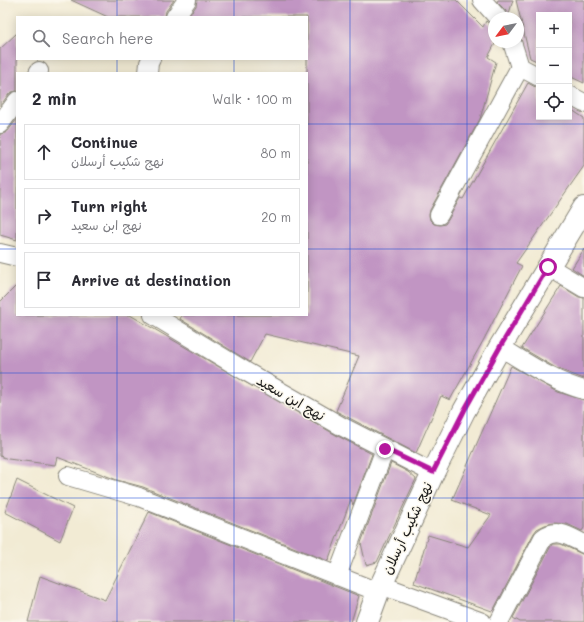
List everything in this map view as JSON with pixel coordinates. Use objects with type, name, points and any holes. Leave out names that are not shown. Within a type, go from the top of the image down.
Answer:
[{"type":"street","points":[[176,16],[187,0]]},
{"type":"street","points":[[485,1],[493,12]]},
{"type":"street","points":[[514,48],[520,67],[536,75]]},
{"type":"street","points":[[148,72],[150,60]]},
{"type":"street","points":[[440,215],[520,67]]},
{"type":"street","points":[[572,97],[584,103]]},
{"type":"street","points":[[0,124],[16,102]]},
{"type":"street","name":"نهج شكيب أرسلان","points":[[367,622],[379,589],[433,472],[464,411],[500,347],[584,208]]},
{"type":"street","points":[[0,253],[16,257]]},
{"type":"street","points":[[548,267],[584,288]]},
{"type":"street","name":"نهج ابن سعيد","points":[[160,317],[245,372],[341,426],[433,472]]},
{"type":"street","points":[[500,347],[549,375],[576,388],[584,390]]},
{"type":"street","points":[[337,576],[385,449]]},
{"type":"street","points":[[68,476],[139,497],[337,576],[482,622]]},
{"type":"street","points":[[499,622],[543,538],[554,532],[560,533],[584,544]]},
{"type":"building","points":[[71,0],[174,0],[166,11],[165,16],[106,16]]},
{"type":"building","points":[[197,0],[456,0],[483,27],[486,21],[488,23],[488,48],[493,48],[488,57],[496,62],[480,119],[430,210],[430,220],[434,224],[445,224],[460,198],[463,199],[528,83],[536,87],[536,120],[572,120],[572,110],[584,118],[584,166],[516,263],[522,266],[483,341],[450,400],[441,396],[416,453],[336,411],[359,356],[265,334],[250,362],[180,319],[182,316],[308,316],[308,16],[189,16],[196,6]]},
{"type":"building","points":[[498,0],[513,0],[509,12],[506,12],[497,2]]},
{"type":"building","points":[[516,0],[584,0],[584,83],[572,77],[572,12],[536,12],[536,61],[530,58],[524,33],[524,12],[519,12]]},
{"type":"building","points":[[16,34],[16,91],[9,94],[0,106],[0,49]]},
{"type":"building","points":[[16,120],[16,240],[0,235],[0,134],[8,131]]},
{"type":"building","points":[[584,249],[584,276],[572,268]]},
{"type":"building","points":[[16,286],[16,316],[132,316],[336,435],[372,454],[353,505],[351,499],[328,561],[143,487],[117,480],[57,457],[55,465],[8,459],[0,456],[0,302]]},
{"type":"building","points":[[561,286],[579,297],[584,298],[584,379],[556,368],[522,348]]},
{"type":"building","points":[[511,366],[558,392],[584,400],[584,528],[582,531],[567,524],[553,523],[537,529],[492,611],[414,583],[428,535],[468,547],[491,515],[452,500]]},
{"type":"building","points":[[391,463],[408,472],[416,479],[377,562],[366,565],[361,543]]},
{"type":"building","points":[[17,480],[73,508],[60,541],[5,512]]},
{"type":"building","points":[[149,512],[359,596],[351,622],[28,622],[40,576],[105,600]]},
{"type":"building","points":[[552,544],[561,544],[584,555],[584,622],[520,622],[513,618]]},
{"type":"route","points":[[385,449],[433,472],[464,411],[548,267]]}]
